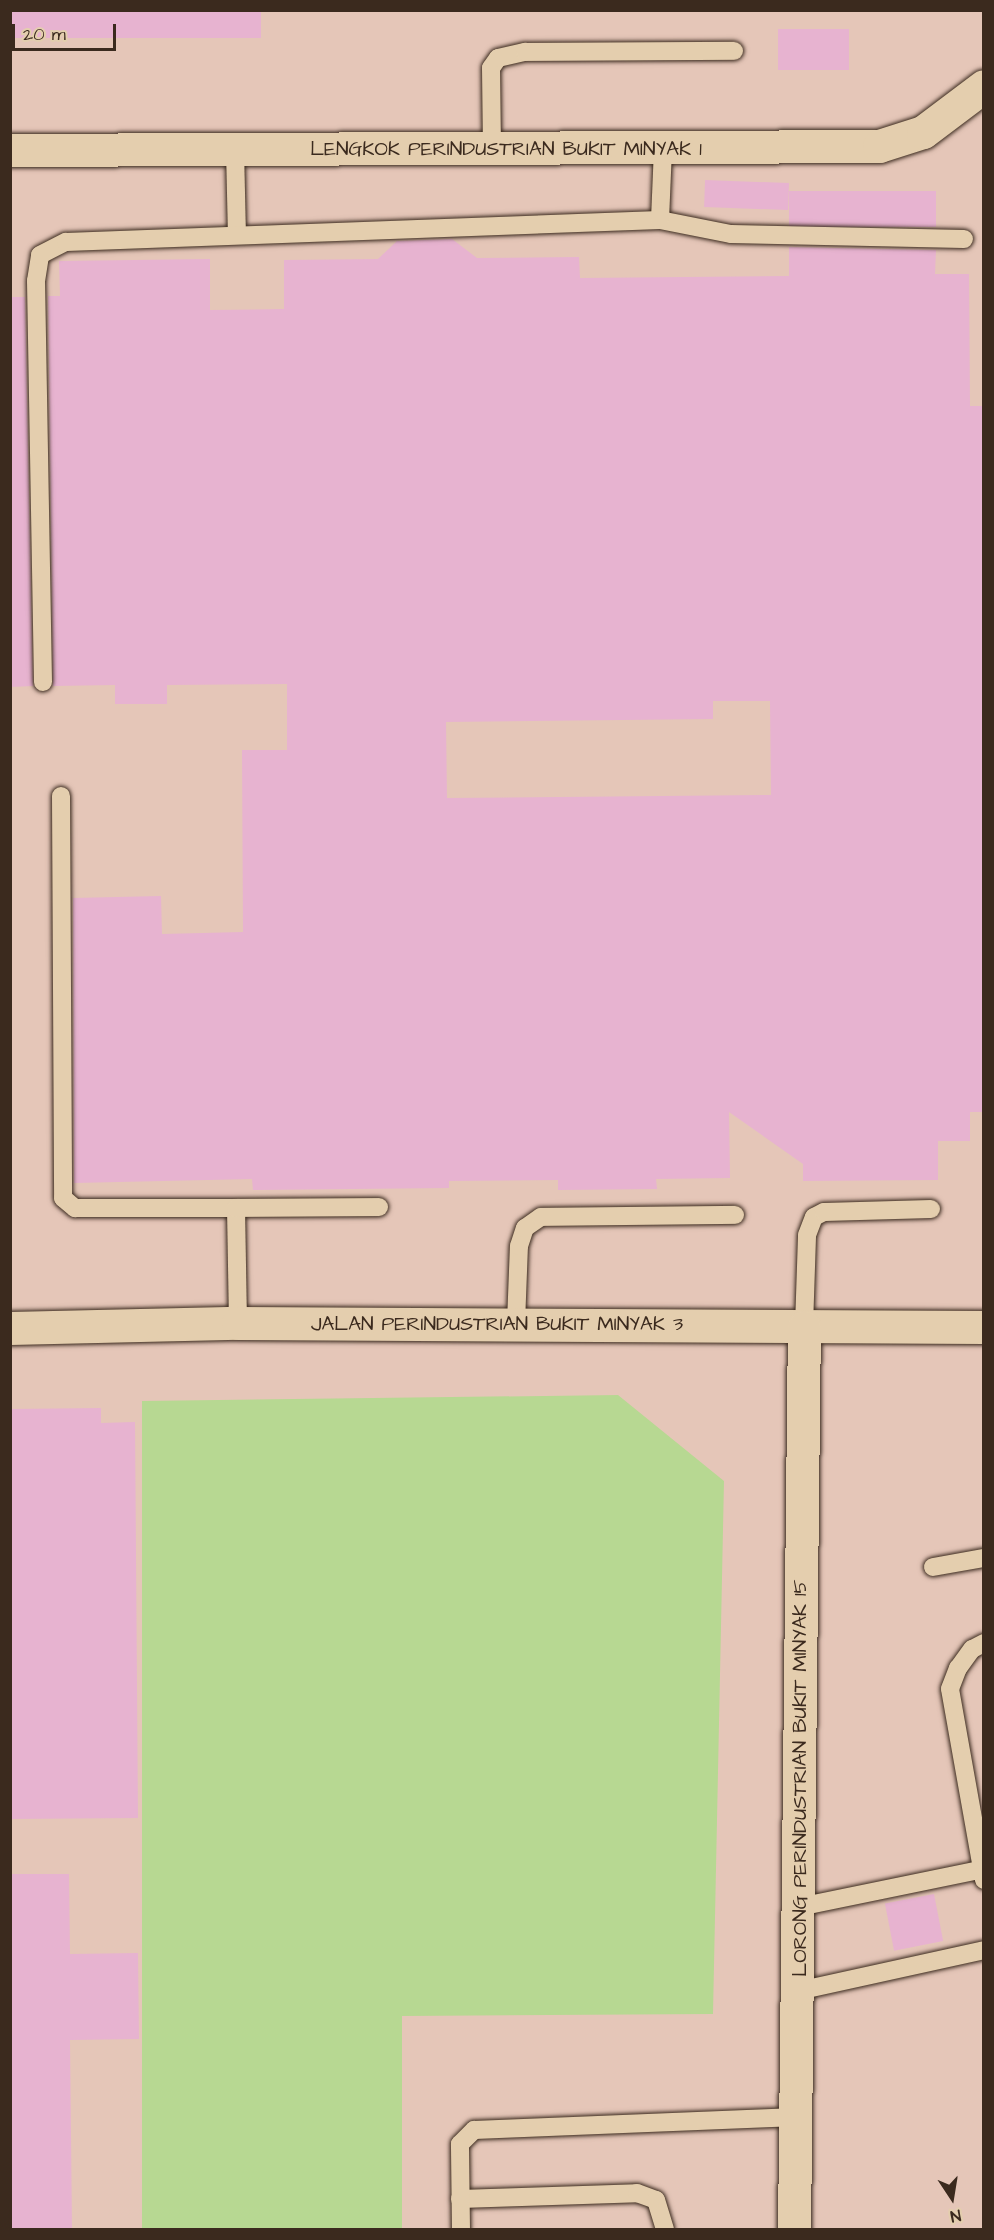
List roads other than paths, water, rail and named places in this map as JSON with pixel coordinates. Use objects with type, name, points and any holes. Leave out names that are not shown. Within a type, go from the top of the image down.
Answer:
[{"type":"street","name":"LENGKOK PERINDUSTRIAN BUKIT MINYAK 1","points":[[10,150],[663,149],[879,146],[923,132],[984,86]]},
{"type":"street","name":"JALAN PERINDUSTRIAN BUKIT MINYAK 3","points":[[10,1328],[238,1323],[984,1327]]},
{"type":"street","name":"LORONG PERINDUSTRIAN BUKIT MINYAK 15","points":[[794,2229],[804,1327]]},
{"type":"lane","points":[[492,149],[491,68],[498,58],[525,52],[734,51]]},
{"type":"lane","points":[[235,149],[237,235]]},
{"type":"lane","points":[[660,220],[663,149]]},
{"type":"lane","points":[[44,682],[36,281],[40,255],[66,242],[660,220],[730,234],[964,239]]},
{"type":"lane","points":[[60,796],[63,1198],[75,1208],[379,1207]]},
{"type":"lane","points":[[236,1208],[238,1323]]},
{"type":"lane","points":[[804,1327],[807,1235],[814,1217],[824,1212],[931,1209]]},
{"type":"lane","points":[[516,1323],[519,1246],[525,1228],[541,1217],[735,1215]]},
{"type":"lane","points":[[933,1567],[984,1557]]},
{"type":"lane","points":[[799,1907],[983,1873],[950,1689],[958,1668],[972,1649],[984,1643]]},
{"type":"lane","points":[[798,1991],[984,1950]]},
{"type":"lane","points":[[461,2229],[460,2144],[484,2128],[797,2117]]},
{"type":"lane","points":[[460,2199],[637,2193],[656,2200],[665,2229]]}]
